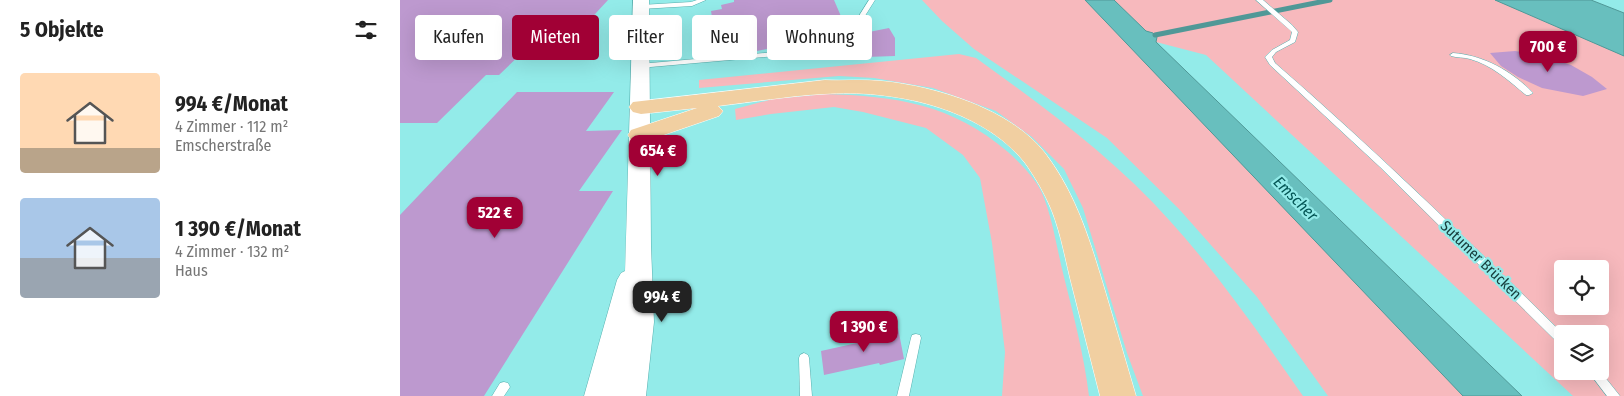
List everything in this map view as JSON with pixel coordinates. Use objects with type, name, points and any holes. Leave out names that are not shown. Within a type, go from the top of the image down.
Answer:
[{"type":"main road","points":[[641,107],[825,87],[853,87],[906,92],[930,97],[977,114],[1020,143],[1035,158],[1048,176],[1065,210],[1074,234],[1118,396]]},
{"type":"main road","points":[[640,135],[768,93]]},
{"type":"street","points":[[630,396],[640,322],[638,246],[641,107],[638,66],[641,3]]},
{"type":"street","points":[[600,396],[638,246]]},
{"type":"lane","points":[[641,3],[692,4],[703,0]]},
{"type":"lane","points":[[638,66],[787,53],[855,37],[855,27],[872,0]]},
{"type":"lane","points":[[1260,1],[1284,19]]},
{"type":"lane","name":"Sutumer Brücken","points":[[1284,19],[1295,32],[1293,41],[1274,51],[1268,57],[1272,64],[1399,178],[1554,332]]},
{"type":"lane","points":[[1453,55],[1462,55],[1485,63],[1529,93]]},
{"type":"lane","points":[[903,396],[916,338]]},
{"type":"lane","points":[[804,358],[806,396]]},
{"type":"lane","points":[[1601,380],[1614,396]]},
{"type":"shaded area","points":[[922,0],[1085,0],[1463,396],[1328,396],[1257,297],[1179,209],[1107,138],[974,49],[942,21]]},
{"type":"shaded area","points":[[1114,0],[1495,0],[1624,56],[1624,396],[1573,396],[1556,380],[1609,380],[1609,325],[1554,325],[1554,378],[1206,55],[1156,42],[1153,33],[1146,31]]},
{"type":"shaded area","points":[[959,54],[976,58],[1027,95],[1078,134],[1126,176],[1170,221],[1223,284],[1303,396],[1143,396],[1127,353],[1083,208],[1064,169],[1032,137],[996,111],[933,88],[874,78],[839,76],[699,88],[699,80]]},
{"type":"shaded area","points":[[825,94],[876,97],[922,106],[944,113],[966,123],[987,136],[1008,152],[1027,171],[1042,193],[1049,213],[1078,336],[1089,396],[1002,396],[1005,352],[992,243],[980,178],[963,155],[926,128],[863,112],[834,107],[736,120],[735,109],[773,99]]},
{"type":"water","name":"Emscher","points":[[1085,0],[1114,0],[1146,31],[1153,33],[1157,37],[1156,42],[1522,396],[1463,396]]},
{"type":"water","points":[[1495,0],[1591,0],[1624,13],[1624,56]]},
{"type":"building","points":[[400,0],[608,0],[594,15],[512,15],[512,60],[515,60],[499,75],[486,75],[437,123],[400,123]]},
{"type":"building","points":[[734,0],[834,0],[840,15],[767,15],[767,49],[757,51],[757,15],[712,15],[711,11],[722,9],[721,5],[734,2]]},
{"type":"building","points":[[889,28],[895,38],[895,56],[872,57],[872,31]]},
{"type":"building","points":[[1515,51],[1541,55],[1571,65],[1592,77],[1607,89],[1583,96],[1542,88],[1518,77],[1501,66],[1490,53]]},
{"type":"building","points":[[517,92],[614,92],[586,131],[622,130],[579,191],[613,191],[484,396],[400,396],[400,215]]},
{"type":"building","points":[[898,328],[904,359],[824,375],[821,351],[875,339],[873,333]]},
{"type":"waterway","points":[[1155,35],[1330,0]]}]
